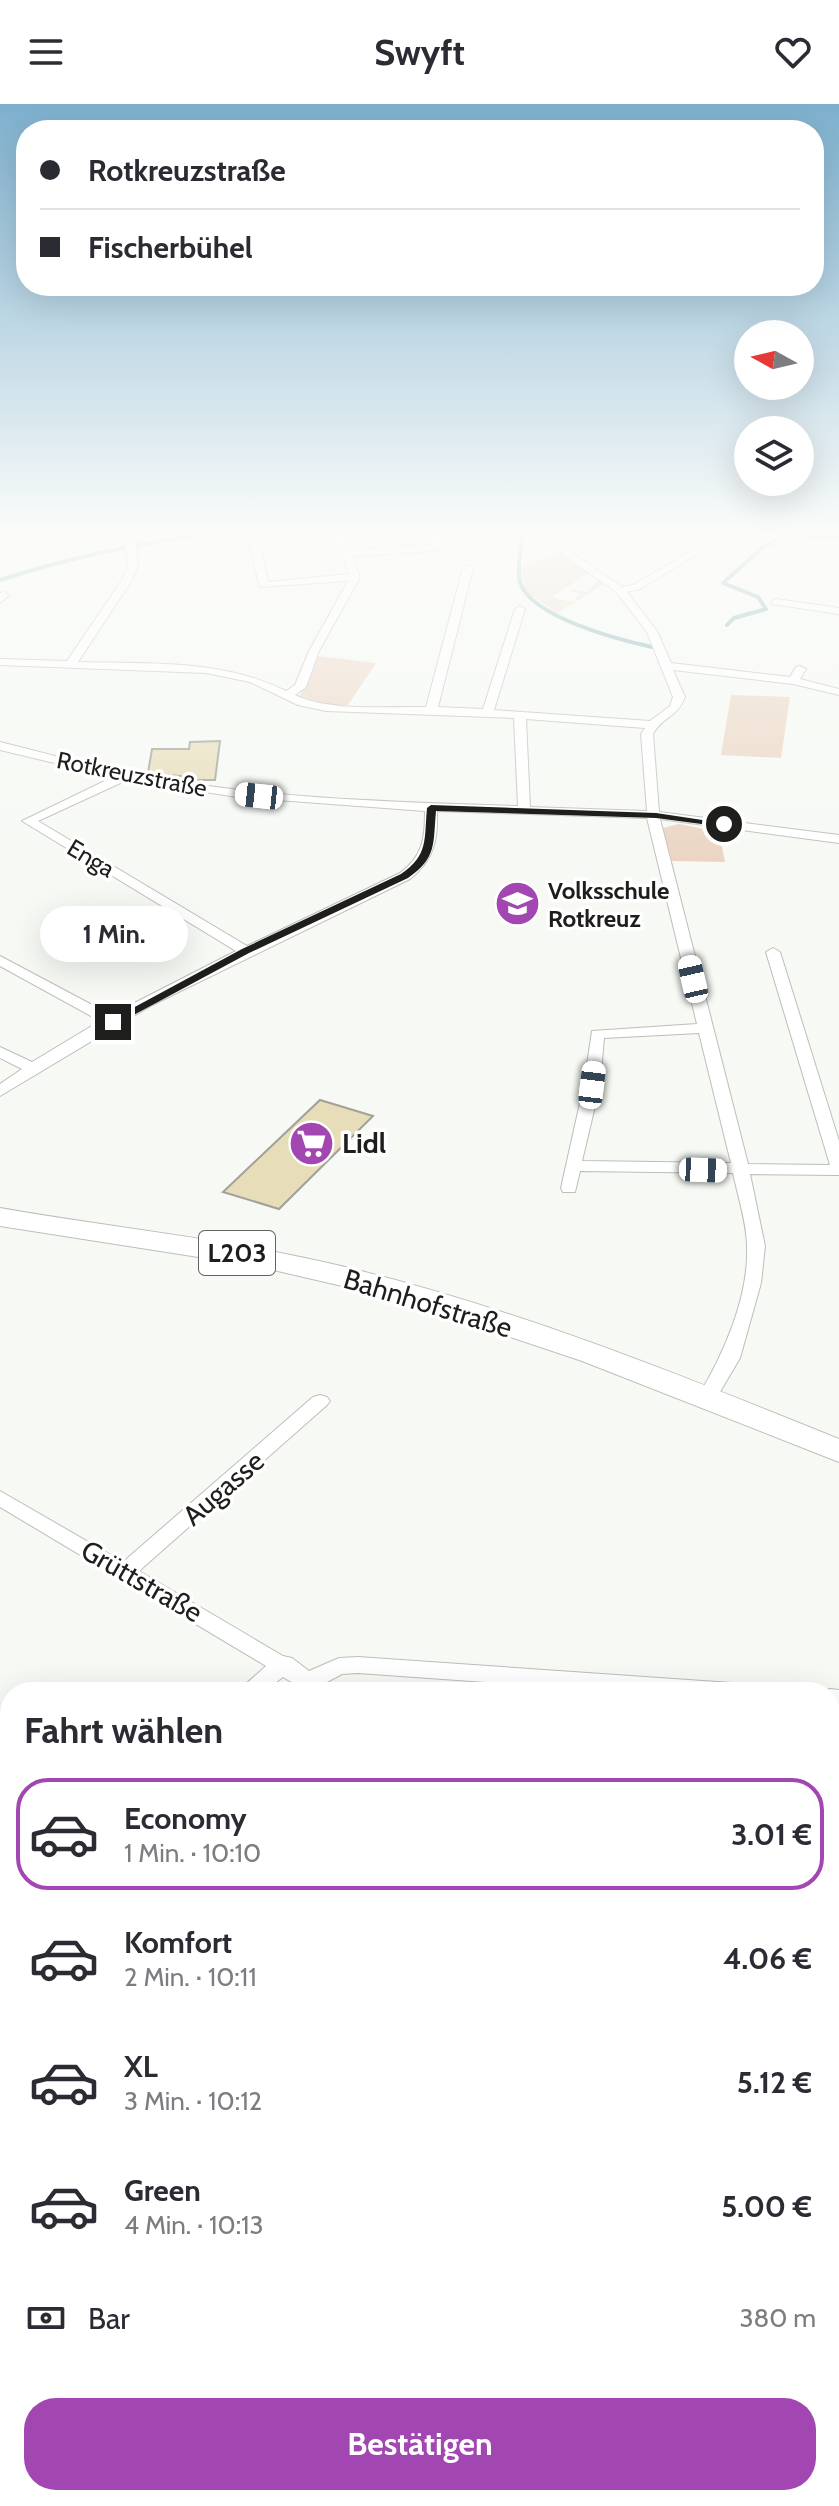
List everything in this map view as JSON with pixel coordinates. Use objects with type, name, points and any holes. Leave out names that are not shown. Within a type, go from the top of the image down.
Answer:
[{"type":"main road","name":"Bahnhofstraße","points":[[0,1217],[227,1251],[342,1275],[492,1321],[707,1398],[839,1451]]},
{"type":"street","points":[[70,665],[84,644]]},
{"type":"street","points":[[289,694],[300,687],[318,644]]},
{"type":"street","points":[[431,711],[448,644]]},
{"type":"street","points":[[487,713],[509,644]]},
{"type":"street","points":[[658,644],[677,687],[678,703],[652,725],[647,734],[656,815],[654,826],[741,1170],[756,1246],[752,1283],[731,1358],[707,1398]]},
{"type":"street","points":[[0,662],[206,670],[253,679],[302,703],[326,708],[487,713],[652,725]]},
{"type":"street","points":[[669,666],[793,681],[839,696]]},
{"type":"street","points":[[793,681],[800,669]]},
{"type":"street","points":[[520,715],[524,810]]},
{"type":"street","name":"Rotkreuzstraße","points":[[0,746],[125,776],[280,798],[431,808],[656,815],[839,839]]},
{"type":"street","name":"Enga","points":[[125,776],[28,821],[246,951]]},
{"type":"street","points":[[0,1091],[31,1068],[113,1022],[246,951],[395,881],[421,865],[428,853],[431,808]]},
{"type":"street","points":[[573,1166],[839,1169],[773,952]]},
{"type":"street","points":[[0,960],[113,1022]]},
{"type":"street","points":[[569,1188],[592,1085],[597,1034],[703,1028]]},
{"type":"street","points":[[0,1052],[31,1068]]},
{"type":"street","name":"Augasse","points":[[124,1572],[301,1421],[320,1401]]},
{"type":"street","name":"Grüttstraße","points":[[0,1498],[312,1682]]},
{"type":"street","points":[[261,1682],[284,1664]]},
{"type":"street","points":[[322,1682],[339,1666],[358,1665],[602,1682]]},
{"type":"shaded area","points":[[317,656],[376,663],[348,705],[334,706],[300,696]]},
{"type":"shaded area","points":[[731,695],[790,697],[781,758],[721,755]]},
{"type":"shaded area","points":[[679,824],[719,832],[725,862],[672,861],[663,828]]},
{"type":"building","points":[[220,741],[215,780],[148,773],[152,749],[189,749],[190,742]]},
{"type":"building","name":"Lidl","points":[[320,1100],[373,1116],[279,1209],[223,1192]]},
{"type":"waterway","points":[[640,644],[652,647]]},
{"type":"place","name":"Volksschule Rotkreuz","points":[[517,904]]},
{"type":"place","name":"Lidl","points":[[311,1143]]},
{"type":"route","points":[[113,1022],[246,951],[405,876],[421,865],[428,853],[431,808],[656,815],[724,824]]}]
